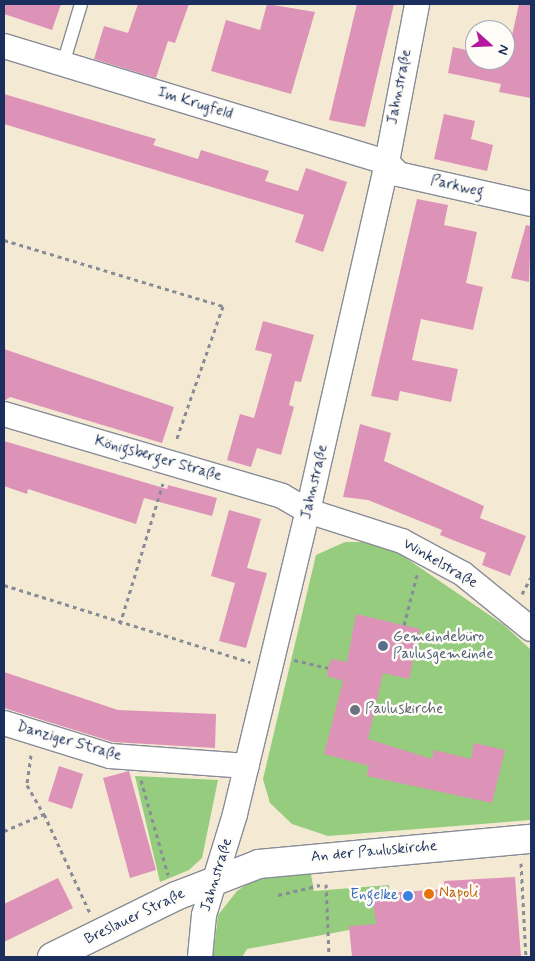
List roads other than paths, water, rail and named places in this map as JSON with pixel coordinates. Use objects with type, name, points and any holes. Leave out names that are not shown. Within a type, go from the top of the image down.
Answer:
[{"type":"street","name":"Jahnstraße","points":[[200,957],[204,915],[219,878],[308,511],[387,162],[417,4]]},
{"type":"street","name":"Im Krugfeld","points":[[4,46],[387,162]]},
{"type":"street","name":"Parkweg","points":[[387,162],[398,174],[531,204]]},
{"type":"street","name":"Königsberger Straße","points":[[4,414],[282,496],[308,511]]},
{"type":"street","name":"Winkelstraße","points":[[308,511],[402,541],[423,552],[463,574],[531,629]]},
{"type":"street","name":"Danziger Straße","points":[[4,723],[135,760],[247,766]]},
{"type":"street","name":"An der Pauluskirche","points":[[219,878],[272,861],[526,840]]},
{"type":"street","name":"Breslauer Straße","points":[[52,957],[219,878]]},
{"type":"lane","points":[[63,64],[81,4]]},
{"type":"place","name":"Gemeindebüro Paulusgemeinde","points":[[383,646]]},
{"type":"place","name":"Pauluskirche","points":[[355,710]]},
{"type":"place","name":"Napoli","points":[[429,894]]},
{"type":"place","name":"Engelke","points":[[408,896]]}]
